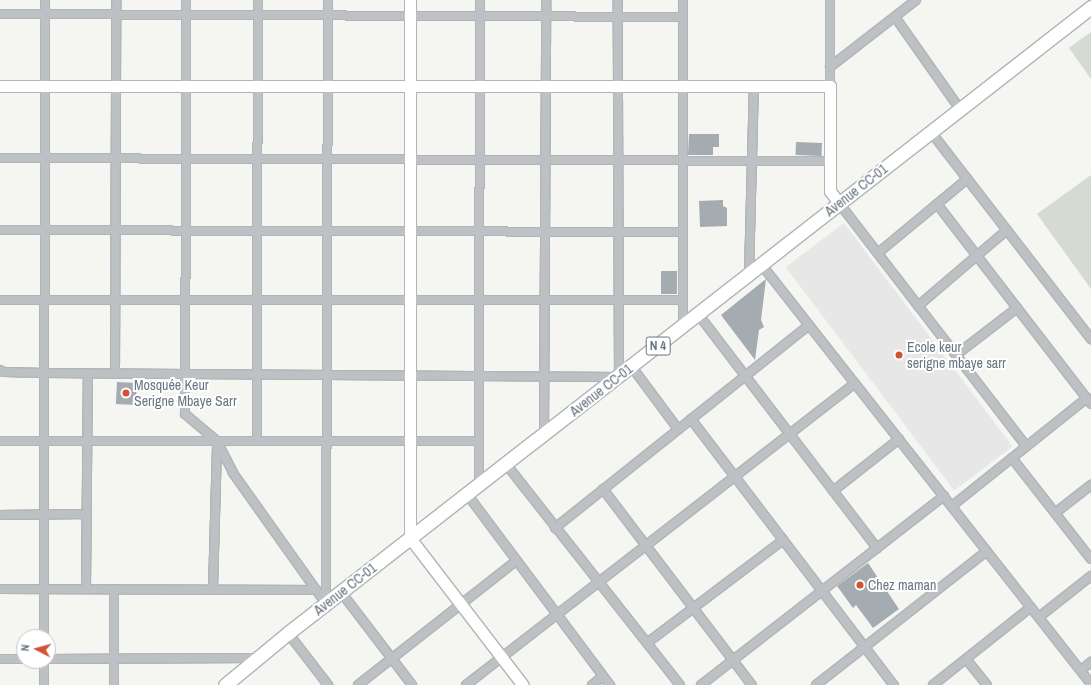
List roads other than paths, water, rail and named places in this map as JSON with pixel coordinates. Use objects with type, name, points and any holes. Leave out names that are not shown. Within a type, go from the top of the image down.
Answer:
[{"type":"main road","name":"Avenue CC-01","points":[[225,685],[288,633],[632,367],[749,273],[1091,7]]},
{"type":"street","points":[[44,629],[45,0]]},
{"type":"street","points":[[115,374],[116,0]]},
{"type":"street","points":[[186,0],[184,414],[217,441],[233,473],[326,604]]},
{"type":"street","points":[[257,441],[258,0]]},
{"type":"street","points":[[326,604],[328,0]]},
{"type":"street","points":[[410,0],[410,538],[523,685]]},
{"type":"street","points":[[479,485],[480,0]]},
{"type":"street","points":[[544,434],[546,0]]},
{"type":"street","points":[[0,370],[4,372],[88,374],[619,377],[618,0]]},
{"type":"street","points":[[683,0],[683,326]]},
{"type":"street","points":[[830,0],[830,191],[1026,446]]},
{"type":"street","points":[[830,66],[915,0]]},
{"type":"street","points":[[0,14],[683,17]]},
{"type":"street","points":[[895,17],[960,109]]},
{"type":"street","points":[[0,86],[830,86]]},
{"type":"street","points":[[749,273],[754,87]]},
{"type":"street","points":[[931,132],[1091,339]]},
{"type":"street","points":[[0,158],[830,161]]},
{"type":"street","points":[[878,253],[967,179]]},
{"type":"street","points":[[937,204],[1089,401],[1026,446],[952,506]]},
{"type":"street","points":[[0,230],[683,232]]},
{"type":"street","points":[[918,306],[1007,230]]},
{"type":"street","points":[[761,264],[1091,684]]},
{"type":"street","points":[[0,300],[683,300]]},
{"type":"street","points":[[956,355],[1017,308]]},
{"type":"street","points":[[698,314],[877,548]]},
{"type":"street","points":[[556,528],[809,325]]},
{"type":"street","points":[[632,367],[678,429]]},
{"type":"street","points":[[86,589],[88,374]]},
{"type":"street","points":[[466,685],[855,383]]},
{"type":"street","points":[[691,419],[894,685]]},
{"type":"street","points":[[833,491],[899,439]]},
{"type":"street","points":[[0,441],[479,441]]},
{"type":"street","points":[[212,589],[217,441]]},
{"type":"street","points":[[1012,458],[1091,559]]},
{"type":"street","points":[[506,464],[680,685]]},
{"type":"street","points":[[1055,513],[1091,485]]},
{"type":"street","points":[[603,490],[752,685]]},
{"type":"street","points":[[467,494],[610,685]]},
{"type":"street","points":[[701,685],[944,496]]},
{"type":"street","points":[[0,515],[86,514]]},
{"type":"street","points":[[647,643],[783,540]]},
{"type":"street","points":[[816,685],[987,551]]},
{"type":"street","points":[[358,685],[516,561]]},
{"type":"street","points":[[1039,618],[1091,576]]},
{"type":"street","points":[[0,589],[316,590]]},
{"type":"street","points":[[114,589],[114,685]]},
{"type":"street","points":[[341,592],[412,685]]},
{"type":"street","points":[[933,685],[1031,607]]},
{"type":"street","points":[[288,633],[328,685]]},
{"type":"street","points":[[56,659],[257,658]]},
{"type":"street","points":[[0,659],[16,659]]},
{"type":"street","points":[[966,659],[987,685]]},
{"type":"street","points":[[1081,670],[1091,662]]},
{"type":"street","points":[[44,669],[44,685]]},
{"type":"street","points":[[592,685],[603,676]]},
{"type":"place","name":"Ecole keur serigne mbaye sarr","points":[[899,355]]},
{"type":"place","name":"Mosquée Keur Serigne Mbaye Sarr","points":[[126,393]]},
{"type":"place","name":"Chez maman","points":[[860,585]]}]
